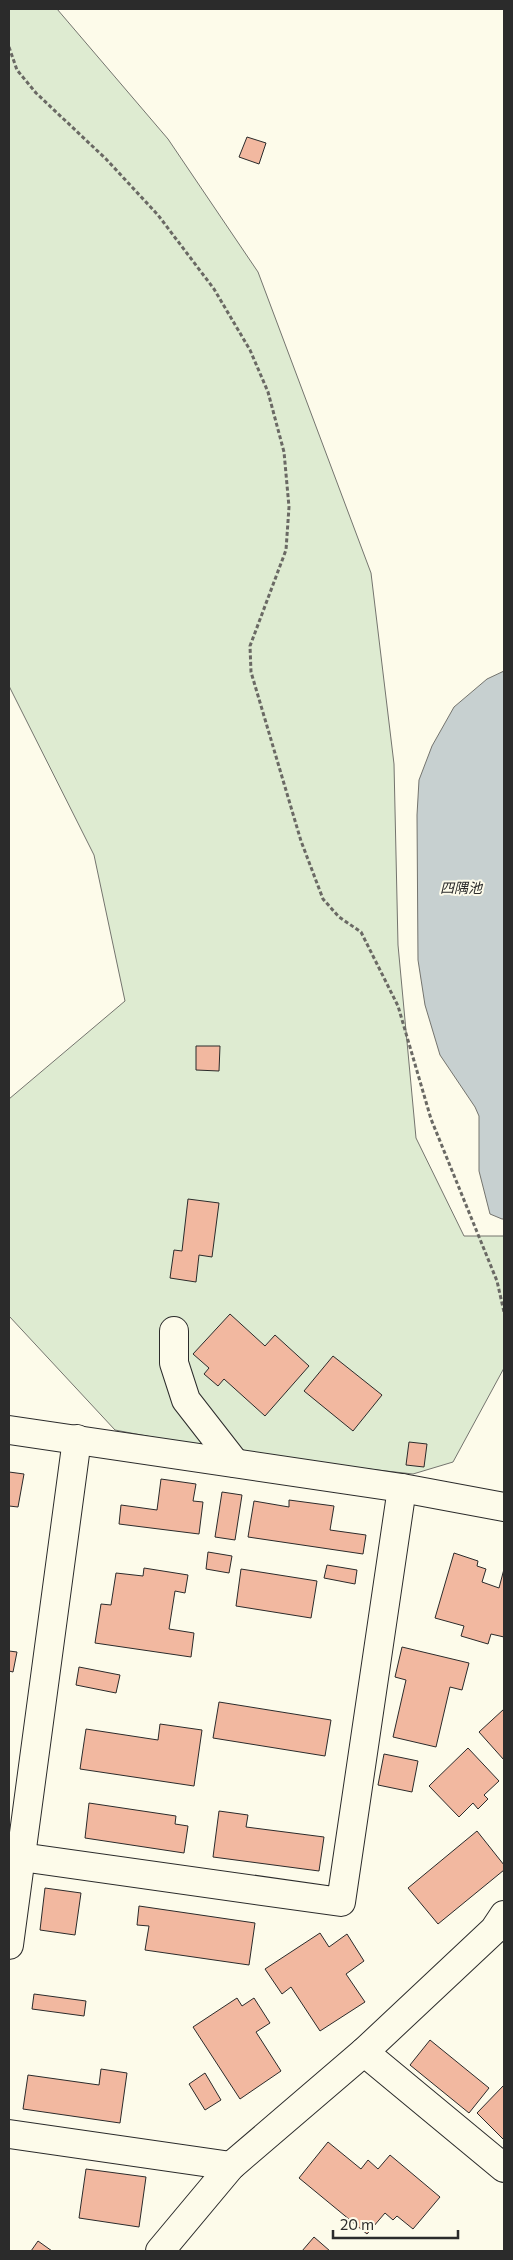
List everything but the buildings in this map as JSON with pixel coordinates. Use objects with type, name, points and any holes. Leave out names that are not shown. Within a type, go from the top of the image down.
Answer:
[{"type":"street","points":[[174,1332],[174,1363],[186,1400],[236,1462]]},
{"type":"street","points":[[9,1430],[236,1462],[402,1488],[504,1507]]},
{"type":"street","points":[[9,1945],[77,1439]]},
{"type":"street","points":[[21,1856],[342,1902],[402,1488]]},
{"type":"street","points":[[160,2251],[231,2166],[364,2052],[494,1930],[504,1914]]},
{"type":"street","points":[[364,2052],[504,2168]]},
{"type":"street","points":[[9,2134],[231,2166]]},
{"type":"path","points":[[9,47],[17,70],[36,93],[106,159],[158,215],[214,289],[250,350],[268,392],[284,452],[289,507],[286,550],[250,646],[251,672],[301,841],[323,899],[339,917],[361,932],[398,1006],[431,1119],[497,1281],[504,1312]]},
{"type":"green space","points":[[9,9],[57,9],[168,139],[258,272],[371,573],[394,764],[398,945],[416,1138],[464,1236],[504,1236],[504,1368],[453,1462],[413,1474],[252,1456],[115,1430],[9,1316],[9,1099],[125,1001],[94,855],[9,686]]},
{"type":"water","name":"四隅池","points":[[504,671],[504,1219],[502,1219],[490,1214],[479,1171],[479,1116],[440,1055],[425,1005],[418,960],[417,815],[419,780],[432,746],[454,707],[487,679]]}]
